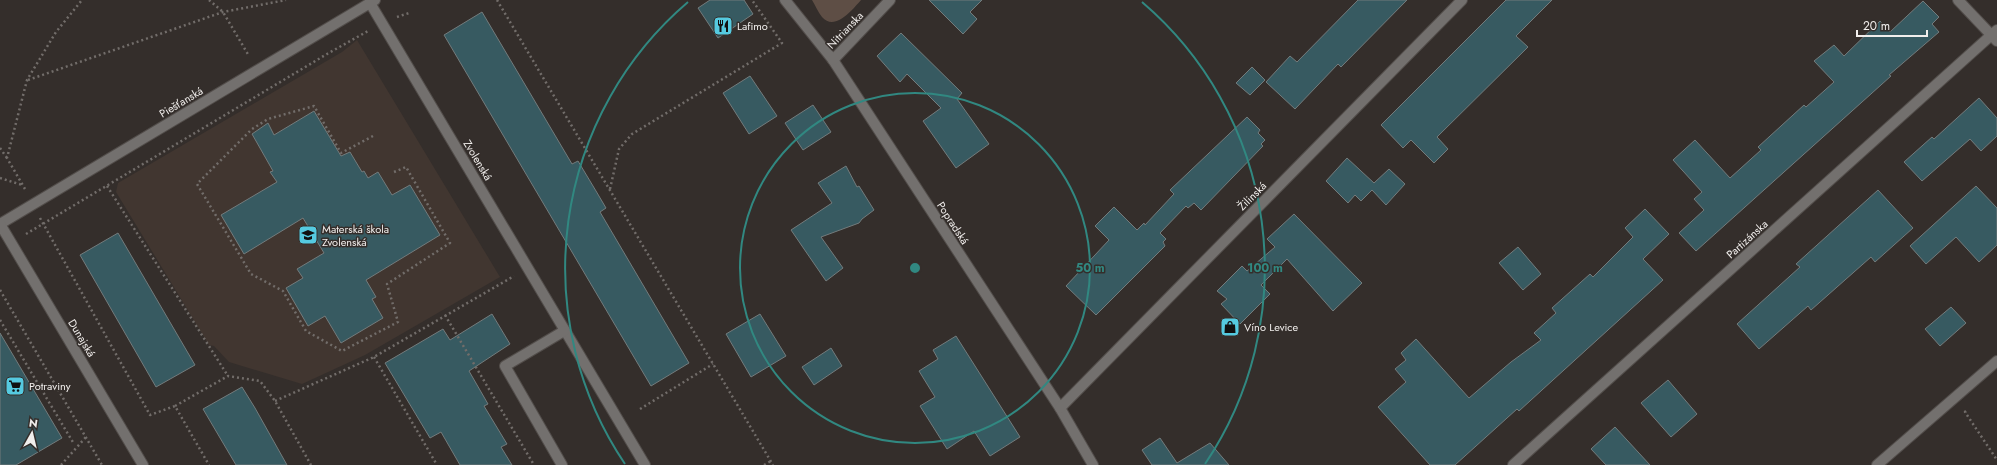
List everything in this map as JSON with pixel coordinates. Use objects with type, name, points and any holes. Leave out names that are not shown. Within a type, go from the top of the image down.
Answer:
[{"type":"street","name":"Popradská","points":[[785,0],[833,60],[1060,408],[1093,465]]},
{"type":"street","name":"Nitrianska","points":[[833,60],[890,0]]},
{"type":"street","name":"Žilinská","points":[[1060,408],[1462,0]]},
{"type":"street","points":[[1958,0],[1995,36]]},
{"type":"street","name":"Zvolenská","points":[[372,1],[382,23],[645,465]]},
{"type":"street","name":"Piešťanská","points":[[0,224],[372,1]]},
{"type":"street","name":"Partizánska","points":[[1513,465],[1995,36]]},
{"type":"street","name":"Dunajská","points":[[0,224],[143,465]]},
{"type":"street","points":[[562,465],[504,366],[564,331]]},
{"type":"street","points":[[1877,465],[1997,361]]},
{"type":"path","points":[[7,158],[27,80],[56,32],[82,0]]},
{"type":"path","points":[[209,0],[223,12],[257,70]]},
{"type":"path","points":[[27,80],[223,12],[286,0]]},
{"type":"path","points":[[497,0],[773,465]]},
{"type":"path","points":[[610,190],[619,149],[632,134],[782,43],[752,0]]},
{"type":"path","points":[[12,243],[327,54],[382,23],[408,13]]},
{"type":"path","points":[[373,136],[341,152],[314,106],[298,110],[268,119],[252,129],[197,184],[251,274],[283,291],[306,331],[342,351],[398,322],[387,284],[450,243],[406,168],[394,172]]},
{"type":"path","points":[[0,148],[33,204],[150,415],[175,406],[228,376],[260,381],[275,401],[311,465]]},
{"type":"path","points":[[0,178],[22,185]]},
{"type":"path","points":[[106,186],[228,376]]},
{"type":"path","points":[[275,401],[374,357],[528,267]]},
{"type":"path","points":[[0,290],[102,465]]},
{"type":"path","points":[[446,315],[534,465]]},
{"type":"path","points":[[0,320],[74,444]]},
{"type":"path","points":[[374,357],[437,465]]},
{"type":"path","points":[[640,409],[713,364]]},
{"type":"path","points":[[175,406],[209,465]]},
{"type":"path","points":[[1970,407],[1964,412],[1997,460]]},
{"type":"path","points":[[61,465],[86,437]]},
{"type":"path","points":[[764,465],[771,461]]},
{"type":"shaded area","points":[[812,0],[861,0],[843,18],[832,22],[827,21],[822,17]]},
{"type":"shaded area","name":"Materská škola Zvolenská","points":[[357,40],[500,277],[365,355],[302,384],[229,362],[214,346],[209,345],[116,192],[118,183],[342,52]]},
{"type":"building","name":"Lafimo","points":[[710,0],[744,0],[753,14],[718,38],[698,8]]},
{"type":"building","points":[[929,0],[982,0],[970,12],[977,19],[963,34]]},
{"type":"building","points":[[1358,0],[1407,0],[1341,67],[1338,64],[1295,109],[1266,82],[1290,56],[1297,62]]},
{"type":"building","points":[[1506,0],[1552,0],[1516,36],[1528,47],[1437,137],[1448,149],[1434,163],[1411,140],[1403,148],[1381,125]]},
{"type":"building","points":[[1923,1],[1939,17],[1932,24],[1939,32],[1889,75],[1891,76],[1696,251],[1679,233],[1704,210],[1694,199],[1702,192],[1673,160],[1695,140],[1730,178],[1761,150],[1758,147],[1804,105],[1806,107],[1834,82],[1814,61],[1834,45],[1844,56],[1880,21],[1890,32]]},
{"type":"building","points":[[482,12],[572,164],[578,161],[596,191],[606,208],[600,212],[689,363],[651,386],[444,35]]},
{"type":"building","points":[[901,33],[962,93],[957,99],[989,144],[956,168],[923,121],[941,108],[907,74],[900,82],[877,56]]},
{"type":"building","points":[[1252,67],[1265,80],[1250,95],[1236,83]]},
{"type":"building","points":[[750,76],[777,116],[749,134],[723,93]]},
{"type":"building","points":[[1979,98],[1997,118],[1997,136],[1981,151],[1970,139],[1922,181],[1904,162],[1932,137],[1934,139]]},
{"type":"building","points":[[813,105],[831,132],[803,150],[785,123]]},
{"type":"building","points":[[314,111],[341,156],[350,152],[362,172],[364,171],[368,178],[378,172],[392,195],[410,185],[440,235],[366,280],[376,297],[372,299],[383,318],[341,343],[325,316],[308,326],[286,288],[303,278],[297,269],[324,253],[303,218],[244,254],[221,215],[277,182],[270,172],[273,171],[252,134],[268,123],[274,135]]},
{"type":"building","points":[[1247,117],[1260,130],[1258,133],[1265,140],[1261,144],[1263,146],[1201,210],[1194,203],[1188,208],[1186,206],[1160,233],[1166,239],[1163,242],[1165,246],[1096,315],[1066,286],[1109,240],[1095,226],[1114,207],[1137,230],[1144,223],[1145,225],[1174,194],[1170,190]]},
{"type":"building","points":[[1347,158],[1374,183],[1389,169],[1405,184],[1386,205],[1372,190],[1361,201],[1355,195],[1348,203],[1326,181]]},
{"type":"building","points":[[846,166],[857,187],[859,186],[874,210],[859,223],[821,237],[843,268],[826,281],[791,230],[832,203],[818,183]]},
{"type":"building","points":[[1976,186],[1997,208],[1997,245],[1979,262],[1956,237],[1926,264],[1910,246]]},
{"type":"building","points":[[1878,190],[1913,228],[1875,262],[1871,257],[1811,310],[1808,306],[1759,349],[1737,324],[1800,267],[1796,264]]},
{"type":"building","points":[[1645,209],[1669,234],[1643,259],[1663,280],[1519,411],[1517,409],[1455,465],[1430,465],[1378,407],[1406,382],[1395,369],[1406,360],[1401,353],[1416,339],[1469,398],[1511,362],[1541,340],[1534,333],[1556,313],[1552,308],[1590,274],[1593,277],[1633,237],[1625,228]]},
{"type":"building","points":[[1294,214],[1362,283],[1333,311],[1287,259],[1261,285],[1270,294],[1240,324],[1221,304],[1227,299],[1217,291],[1242,266],[1247,271],[1275,247],[1267,239]]},
{"type":"building","points":[[118,233],[195,365],[156,387],[80,255]]},
{"type":"building","points":[[1518,247],[1541,274],[1523,290],[1499,263]]},
{"type":"building","points":[[1951,307],[1966,323],[1940,346],[1925,329]]},
{"type":"building","points":[[492,314],[510,344],[469,371],[488,404],[484,406],[507,444],[501,447],[512,465],[460,465],[441,432],[430,438],[385,363],[443,329],[450,340]]},
{"type":"building","points":[[760,314],[786,356],[751,377],[726,334]]},
{"type":"building","name":"Potraviny","points":[[0,333],[62,438],[16,465],[0,465]]},
{"type":"building","points":[[956,336],[1020,437],[990,456],[974,431],[947,449],[920,406],[935,397],[919,371],[938,359],[933,350]]},
{"type":"building","points":[[831,348],[842,366],[814,385],[802,367]]},
{"type":"building","points":[[1668,380],[1697,414],[1671,437],[1641,403]]},
{"type":"building","points":[[242,387],[287,465],[236,465],[203,409]]},
{"type":"building","points":[[1615,427],[1650,465],[1606,465],[1591,449]]},
{"type":"building","points":[[1160,438],[1177,463],[1210,443],[1229,465],[1152,465],[1142,450]]},
{"type":"place","name":"Lafimo","points":[[723,26]]},
{"type":"place","name":"Materská škola Zvolenská","points":[[308,235]]},
{"type":"place","name":"Víno Levice","points":[[1230,327]]},
{"type":"place","name":"Potraviny","points":[[15,386]]}]
